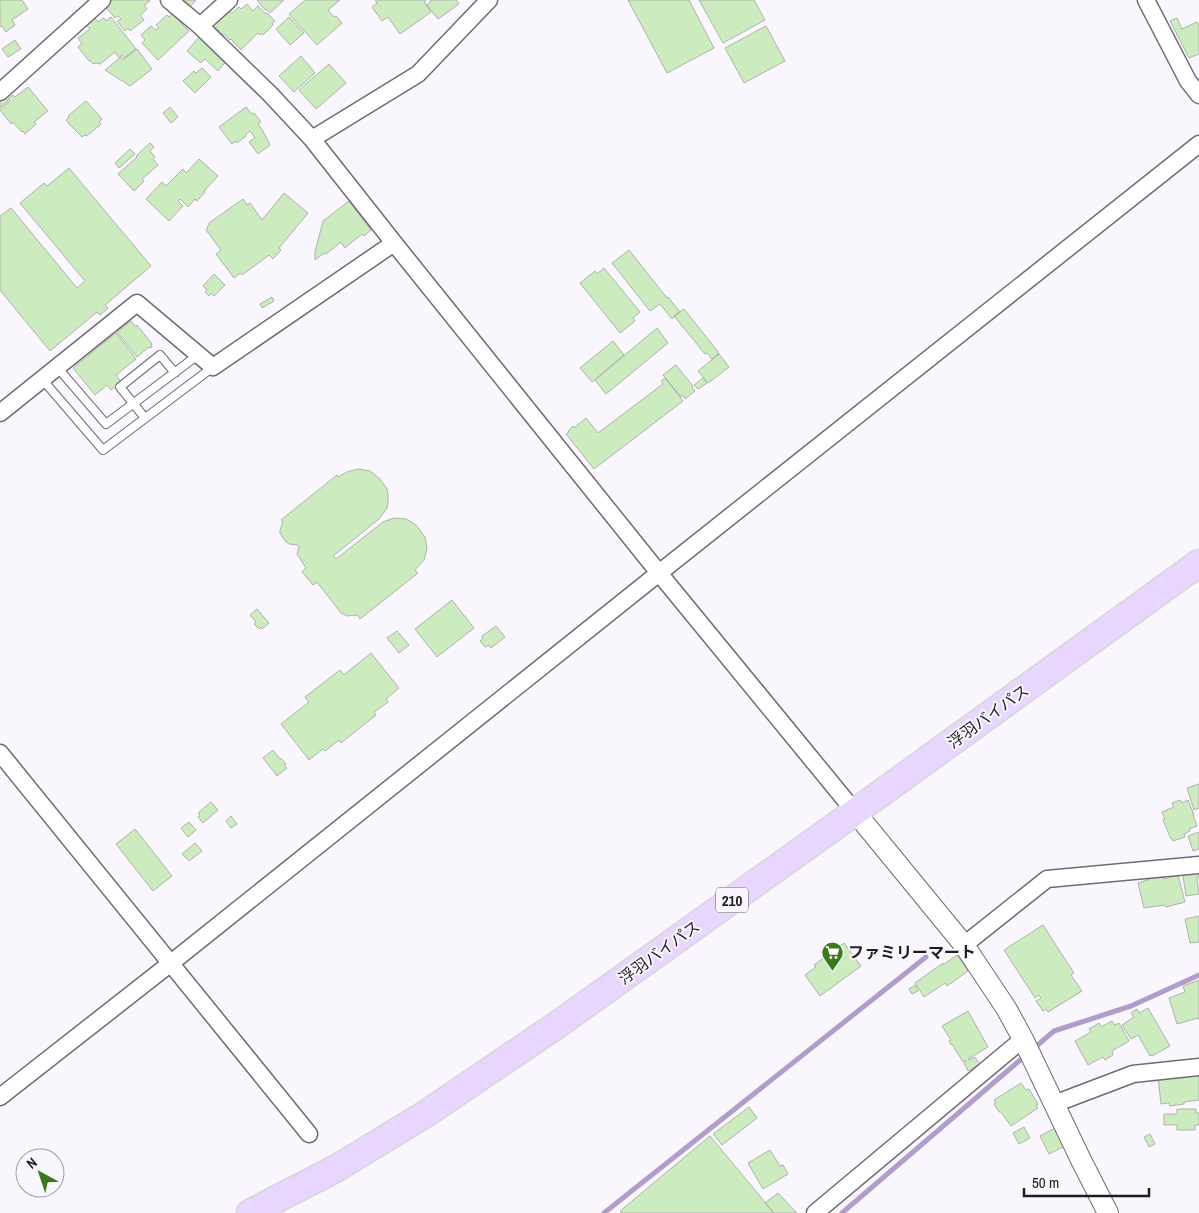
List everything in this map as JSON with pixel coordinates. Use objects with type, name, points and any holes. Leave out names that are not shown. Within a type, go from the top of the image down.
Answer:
[{"type":"highway","name":"浮羽バイパス","points":[[250,1213],[338,1168],[435,1107],[557,1025],[1199,563]]},
{"type":"street","points":[[0,92],[102,0]]},
{"type":"street","points":[[169,0],[200,26],[270,94],[312,139],[394,244],[659,573],[964,944],[1006,1008],[1023,1039],[1108,1213]]},
{"type":"street","points":[[200,26],[229,0]]},
{"type":"street","points":[[312,139],[418,74],[488,0]]},
{"type":"street","points":[[1146,0],[1188,81],[1199,95]]},
{"type":"street","points":[[0,1097],[1199,144]]},
{"type":"street","points":[[0,413],[137,303],[213,367],[394,244]]},
{"type":"street","points":[[0,753],[309,1134]]},
{"type":"street","points":[[964,944],[1047,879],[1199,865]]},
{"type":"street","points":[[815,1213],[1023,1039]]},
{"type":"street","points":[[1054,1104],[1133,1074],[1199,1067]]},
{"type":"lane","points":[[145,418],[120,387],[160,355],[174,372]]},
{"type":"lane","points":[[58,367],[106,424],[198,355]]},
{"type":"lane","points":[[42,379],[103,450],[213,367]]},
{"type":"building","points":[[0,0],[22,0],[28,9],[12,20],[15,25],[6,32],[2,26],[0,27]]},
{"type":"building","points":[[110,0],[150,1],[144,5],[147,9],[140,15],[144,20],[130,31],[128,28],[125,31],[117,21],[121,19],[118,16],[115,18],[104,5]]},
{"type":"building","points":[[182,0],[196,0],[190,7]]},
{"type":"building","points":[[257,0],[284,0],[270,13]]},
{"type":"building","points":[[305,0],[340,0],[328,10],[342,23],[317,45],[289,14]]},
{"type":"building","points":[[375,0],[426,0],[424,2],[431,12],[400,34],[388,17],[382,21],[372,7],[377,3]]},
{"type":"building","points":[[430,0],[456,0],[459,4],[438,19],[427,5],[431,2]]},
{"type":"building","points":[[628,0],[689,0],[714,48],[667,73]]},
{"type":"building","points":[[699,0],[754,0],[765,20],[723,43]]},
{"type":"building","points":[[247,4],[253,11],[258,6],[275,21],[263,35],[258,33],[241,50],[213,24],[229,10],[232,13],[239,7],[241,9]]},
{"type":"building","points":[[172,14],[189,31],[158,60],[142,43],[145,40],[141,35],[151,26],[156,30],[159,28],[156,25],[167,15],[169,17]]},
{"type":"building","points":[[111,17],[136,49],[124,58],[122,55],[119,58],[115,52],[100,64],[93,64],[78,47],[82,44],[78,38],[90,29],[86,25],[95,18],[98,22],[104,18],[106,21]]},
{"type":"building","points":[[289,17],[304,33],[290,45],[276,29]]},
{"type":"building","points":[[1177,18],[1182,29],[1197,22],[1199,25],[1199,54],[1189,58],[1170,21]]},
{"type":"building","points":[[766,26],[785,61],[744,83],[725,48]]},
{"type":"building","points":[[201,35],[228,59],[218,71],[205,59],[201,63],[187,51]]},
{"type":"building","points":[[15,40],[21,49],[8,57],[2,49]]},
{"type":"building","points":[[137,49],[152,69],[130,86],[105,70],[121,57],[123,60]]},
{"type":"building","points":[[301,56],[315,73],[294,92],[279,76]]},
{"type":"building","points":[[329,64],[346,83],[316,109],[299,90]]},
{"type":"building","points":[[202,68],[211,77],[195,93],[183,81],[194,71],[196,73]]},
{"type":"building","points":[[28,87],[48,111],[34,122],[36,124],[25,134],[13,122],[11,124],[0,110],[10,101],[8,99],[13,95],[15,97]]},
{"type":"building","points":[[0,91],[8,101],[0,108]]},
{"type":"building","points":[[86,101],[102,119],[99,122],[101,124],[87,136],[82,137],[66,120],[68,116]]},
{"type":"building","points":[[170,107],[178,117],[171,123],[163,113]]},
{"type":"building","points":[[246,107],[261,122],[258,124],[270,145],[258,154],[249,142],[255,138],[250,131],[237,143],[236,141],[232,144],[219,127]]},
{"type":"building","points":[[150,143],[154,147],[150,151],[158,165],[142,179],[144,181],[134,191],[118,174]]},
{"type":"building","points":[[130,149],[135,154],[119,168],[115,163]]},
{"type":"building","points":[[199,159],[218,176],[197,201],[195,199],[188,207],[180,199],[178,201],[183,206],[169,221],[146,199],[162,182],[166,186],[183,169],[186,173]]},
{"type":"building","points":[[69,168],[151,266],[105,305],[108,308],[100,315],[97,312],[50,351],[0,290],[0,216],[11,208],[77,288],[85,281],[20,203],[44,183],[47,186]]},
{"type":"building","points":[[284,193],[308,213],[279,248],[281,250],[273,259],[269,255],[242,275],[240,273],[234,278],[216,254],[221,250],[206,230],[209,223],[243,199],[247,205],[250,203],[262,220]]},
{"type":"building","points":[[349,201],[371,230],[364,236],[362,234],[345,248],[341,242],[315,260],[315,252],[323,221]]},
{"type":"building","points":[[629,250],[680,312],[672,319],[660,304],[650,311],[612,263]]},
{"type":"building","points":[[604,268],[640,312],[633,318],[635,321],[620,333],[580,283],[595,271],[597,274]]},
{"type":"building","points":[[214,274],[225,285],[214,296],[211,293],[209,296],[203,286]]},
{"type":"building","points":[[272,297],[274,301],[262,308],[260,304]]},
{"type":"building","points":[[684,309],[719,353],[712,359],[707,353],[705,354],[674,316]]},
{"type":"building","points":[[131,321],[136,327],[137,325],[152,344],[152,347],[149,347],[137,357],[117,332]]},
{"type":"building","points":[[657,328],[668,343],[606,394],[595,380]]},
{"type":"building","points":[[116,333],[136,359],[116,375],[121,382],[111,390],[107,385],[95,395],[73,368]]},
{"type":"building","points":[[613,341],[624,355],[592,382],[580,368]]},
{"type":"building","points":[[719,354],[729,367],[708,383],[698,371]]},
{"type":"building","points":[[676,365],[695,391],[685,399],[683,395],[681,397],[663,375]]},
{"type":"building","points":[[665,378],[683,401],[594,469],[566,434],[568,431],[586,418],[598,433],[663,384],[661,381]]},
{"type":"building","points":[[703,378],[707,383],[698,389],[694,385]]},
{"type":"building","points":[[358,469],[370,471],[380,479],[387,489],[387,508],[379,519],[333,556],[336,559],[383,522],[394,518],[406,519],[416,525],[425,537],[427,548],[424,560],[415,570],[418,573],[360,619],[357,615],[347,616],[341,613],[317,582],[313,585],[302,572],[306,568],[297,554],[298,545],[289,544],[280,533],[283,522],[281,520],[337,475],[338,477]]},
{"type":"building","points":[[452,600],[474,628],[437,657],[415,629]]},
{"type":"building","points":[[257,609],[269,623],[262,629],[261,627],[259,629],[254,624],[256,622],[250,615]]},
{"type":"building","points":[[496,626],[505,637],[491,648],[489,645],[485,647],[480,641],[483,638],[482,636]]},
{"type":"building","points":[[397,631],[409,645],[399,653],[387,638]]},
{"type":"building","points":[[371,653],[399,688],[386,699],[388,702],[374,712],[376,715],[341,743],[339,740],[309,760],[281,724],[309,702],[305,697],[340,670],[344,675]]},
{"type":"building","points":[[273,750],[286,764],[284,765],[287,768],[277,776],[263,758]]},
{"type":"building","points":[[1199,784],[1199,808],[1194,810],[1187,788]]},
{"type":"building","points":[[1180,800],[1182,803],[1188,800],[1197,826],[1189,829],[1190,831],[1184,834],[1185,837],[1173,841],[1163,820],[1165,819],[1162,812],[1174,807],[1172,803]]},
{"type":"building","points":[[211,802],[218,810],[203,823],[198,817],[200,815],[198,813]]},
{"type":"building","points":[[231,816],[237,824],[231,828],[226,821]]},
{"type":"building","points":[[189,822],[196,830],[188,837],[181,828]]},
{"type":"building","points":[[135,829],[172,876],[153,891],[116,844]]},
{"type":"building","points":[[1199,832],[1199,849],[1193,851],[1188,836]]},
{"type":"building","points":[[195,843],[202,851],[189,861],[182,854]]},
{"type":"building","points":[[1182,869],[1199,872],[1199,877],[1197,877],[1199,894],[1186,896]]},
{"type":"building","points":[[1178,875],[1185,902],[1166,907],[1165,905],[1144,908],[1138,883],[1159,876],[1159,878],[1163,877],[1164,879]]},
{"type":"building","points":[[1199,916],[1199,942],[1190,943],[1185,919]]},
{"type":"building","points":[[1043,925],[1074,973],[1071,975],[1082,991],[1048,1012],[1046,1009],[1043,1011],[1036,1001],[1041,998],[1039,995],[1035,998],[1004,950]]},
{"type":"building","name":"ファミリーマート","points":[[844,943],[861,966],[820,996],[805,975],[816,967],[814,965]]},
{"type":"building","points":[[957,955],[968,971],[947,986],[945,983],[924,997],[915,983]]},
{"type":"building","points":[[1199,980],[1199,1020],[1198,1018],[1177,1024],[1169,998],[1185,992],[1183,986]]},
{"type":"building","points":[[915,985],[918,991],[912,994],[909,989]]},
{"type":"building","points":[[1148,1008],[1170,1046],[1152,1056],[1150,1056],[1138,1035],[1131,1039],[1122,1025],[1134,1017],[1131,1013],[1137,1009],[1139,1013]]},
{"type":"building","points":[[968,1011],[988,1047],[968,1059],[975,1057],[980,1064],[968,1071],[964,1063],[966,1062],[965,1060],[963,1062],[951,1045],[949,1041],[951,1040],[942,1026]]},
{"type":"building","points":[[1112,1021],[1115,1025],[1119,1023],[1129,1041],[1112,1051],[1113,1055],[1105,1060],[1103,1057],[1088,1065],[1075,1041],[1091,1032],[1089,1029],[1099,1023],[1101,1027]]},
{"type":"building","points":[[1199,1072],[1199,1100],[1170,1106],[1169,1103],[1161,1104],[1158,1076]]},
{"type":"building","points":[[1021,1083],[1026,1090],[1029,1089],[1038,1104],[1036,1105],[1038,1108],[1011,1126],[1001,1112],[999,1112],[994,1104],[996,1103],[994,1100]]},
{"type":"building","points":[[749,1107],[757,1118],[722,1145],[713,1134]]},
{"type":"building","points":[[1177,1109],[1196,1109],[1196,1113],[1199,1113],[1199,1125],[1195,1125],[1195,1130],[1177,1130],[1177,1125],[1164,1125],[1164,1114],[1177,1114]]},
{"type":"building","points":[[1024,1127],[1030,1138],[1019,1144],[1013,1133]]},
{"type":"building","points":[[1055,1128],[1065,1146],[1049,1154],[1040,1136]]},
{"type":"building","points":[[1150,1134],[1155,1144],[1149,1147],[1144,1137]]},
{"type":"building","points":[[710,1136],[774,1213],[622,1213],[620,1211]]},
{"type":"building","points":[[770,1150],[780,1166],[783,1165],[788,1174],[763,1189],[748,1163]]},
{"type":"building","points":[[778,1193],[797,1213],[774,1213],[765,1203]]},
{"type":"waterway","points":[[604,1213],[926,957]]},
{"type":"waterway","points":[[1032,1050],[1054,1031],[1131,1006],[1199,975]]},
{"type":"waterway","points":[[842,1213],[1026,1055]]},
{"type":"place","name":"ファミリーマート","points":[[832,971]]}]
